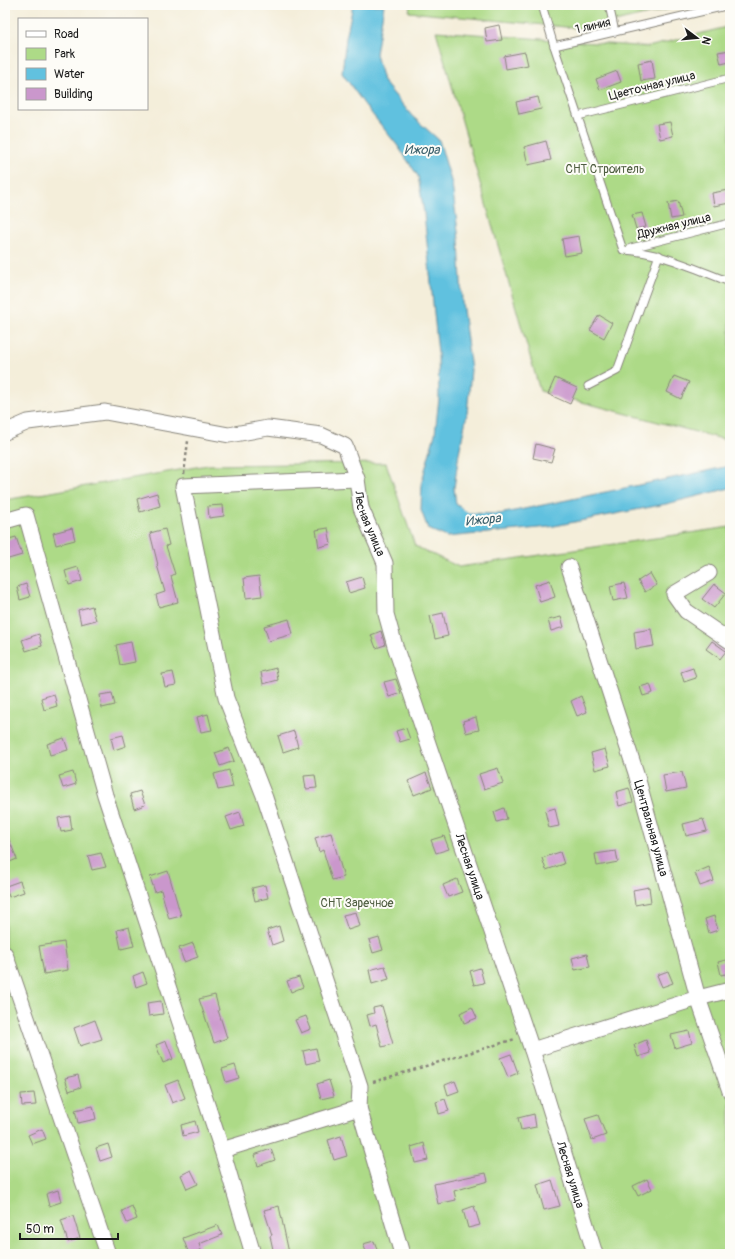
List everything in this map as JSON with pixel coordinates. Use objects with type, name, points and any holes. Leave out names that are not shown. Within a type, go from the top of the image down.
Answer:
[{"type":"street","name":"Лесная улица","points":[[5,432],[28,422],[105,412],[229,435],[268,428],[322,435],[345,446],[358,479],[361,508],[385,563],[386,614],[395,646],[532,1050],[595,1254]]},
{"type":"street","points":[[358,479],[183,486],[226,698],[265,798],[360,1086],[359,1108],[402,1254]]},
{"type":"street","points":[[5,521],[26,515],[105,795],[222,1150],[253,1254]]},
{"type":"street","name":"Центральная улица","points":[[569,567],[636,773],[698,998],[730,1091]]},
{"type":"street","points":[[709,574],[674,594],[686,611],[730,641]]},
{"type":"street","points":[[5,954],[108,1254]]},
{"type":"street","points":[[532,1050],[698,998],[730,990]]},
{"type":"street","points":[[222,1150],[359,1108]]},
{"type":"lane","points":[[542,5],[554,46],[623,250],[641,251],[659,255],[730,282]]},
{"type":"lane","points":[[609,5],[615,32]]},
{"type":"lane","name":"1 линия","points":[[554,46],[730,5]]},
{"type":"lane","name":"Цветочная улица","points":[[578,116],[730,78]]},
{"type":"lane","name":"Дружная улица","points":[[623,250],[730,223]]},
{"type":"lane","points":[[588,386],[617,371],[659,255]]},
{"type":"path","points":[[183,486],[189,428]]},
{"type":"path","points":[[360,1086],[517,1039],[532,1050]]},
{"type":"green space","points":[[410,5],[686,5],[586,29],[409,12]]},
{"type":"green space","name":"СНТ Строитель","points":[[730,26],[730,441],[540,391],[436,31],[648,47]]},
{"type":"green space","name":"СНТ Заречное","points":[[386,463],[415,546],[459,567],[730,527],[730,1254],[5,1254],[5,500],[208,465]]},
{"type":"water","name":"Ижора","points":[[353,5],[384,5],[376,54],[383,81],[412,116],[439,140],[452,184],[459,240],[462,302],[471,370],[467,414],[454,488],[456,504],[468,513],[500,514],[730,466],[730,488],[666,504],[549,527],[447,537],[428,529],[421,510],[422,481],[435,434],[439,398],[438,353],[424,213],[418,176],[397,145],[364,104],[342,73],[346,38]]},
{"type":"building","points":[[499,25],[502,40],[487,42],[485,28]]},
{"type":"building","points":[[730,50],[730,62],[721,64],[718,52]]},
{"type":"building","points":[[525,52],[528,65],[506,69],[504,56]]},
{"type":"building","points":[[652,60],[655,79],[641,81],[638,63]]},
{"type":"building","points":[[617,71],[621,82],[600,90],[596,79]]},
{"type":"building","points":[[538,97],[541,109],[519,114],[516,102]]},
{"type":"building","points":[[670,122],[673,136],[660,139],[657,124]]},
{"type":"building","points":[[546,141],[551,160],[528,165],[524,147]]},
{"type":"building","points":[[728,190],[730,203],[714,206],[712,193]]},
{"type":"building","points":[[678,201],[682,217],[671,219],[668,203]]},
{"type":"building","points":[[642,213],[646,227],[636,229],[632,215]]},
{"type":"building","points":[[579,236],[582,253],[565,256],[562,239]]},
{"type":"building","points":[[599,315],[612,323],[604,338],[590,330]]},
{"type":"building","points":[[674,376],[689,382],[681,399],[667,392]]},
{"type":"building","points":[[555,378],[577,388],[570,404],[548,394]]},
{"type":"building","points":[[536,444],[555,449],[551,462],[533,458]]},
{"type":"building","points":[[157,493],[160,506],[140,512],[137,499]]},
{"type":"building","points":[[223,505],[224,516],[209,518],[208,506]]},
{"type":"building","points":[[72,528],[75,540],[56,545],[53,533]]},
{"type":"building","points":[[328,528],[331,544],[319,547],[316,530]]},
{"type":"building","points":[[165,529],[169,545],[166,546],[175,574],[171,576],[178,602],[159,607],[156,595],[165,592],[150,533]]},
{"type":"building","points":[[16,537],[22,555],[5,560],[5,540]]},
{"type":"building","points":[[78,567],[82,581],[69,585],[65,571]]},
{"type":"building","points":[[650,573],[657,585],[645,592],[638,581]]},
{"type":"building","points":[[259,576],[262,596],[246,598],[244,578]]},
{"type":"building","points":[[362,577],[365,588],[349,593],[346,582]]},
{"type":"building","points":[[550,580],[555,597],[540,602],[535,585]]},
{"type":"building","points":[[624,583],[628,598],[613,601],[610,586]]},
{"type":"building","points":[[26,584],[30,597],[20,600],[17,587]]},
{"type":"building","points":[[714,584],[726,593],[714,608],[702,599]]},
{"type":"building","points":[[92,606],[96,620],[81,624],[78,610]]},
{"type":"building","points":[[443,613],[448,636],[435,639],[430,616]]},
{"type":"building","points":[[561,617],[564,627],[551,631],[548,620]]},
{"type":"building","points":[[289,619],[293,634],[269,641],[264,626]]},
{"type":"building","points":[[651,629],[654,646],[636,649],[634,632]]},
{"type":"building","points":[[381,631],[385,645],[376,648],[371,635]]},
{"type":"building","points":[[39,634],[42,646],[26,651],[22,640]]},
{"type":"building","points":[[712,641],[726,651],[720,659],[706,649]]},
{"type":"building","points":[[131,642],[135,662],[120,665],[116,645]]},
{"type":"building","points":[[276,668],[278,680],[263,684],[261,672]]},
{"type":"building","points":[[693,668],[696,678],[684,682],[681,672]]},
{"type":"building","points":[[173,672],[176,685],[165,687],[162,674]]},
{"type":"building","points":[[396,679],[401,693],[389,697],[384,682]]},
{"type":"building","points":[[650,684],[653,693],[643,696],[640,687]]},
{"type":"building","points":[[112,693],[115,705],[102,708],[100,695]]},
{"type":"building","points":[[54,694],[57,706],[44,710],[41,698]]},
{"type":"building","points":[[581,696],[587,712],[577,716],[571,701]]},
{"type":"building","points":[[208,714],[212,730],[201,732],[197,717]]},
{"type":"building","points":[[476,717],[479,730],[466,733],[463,721]]},
{"type":"building","points":[[406,728],[410,739],[400,742],[396,731]]},
{"type":"building","points":[[294,731],[298,747],[283,752],[278,736]]},
{"type":"building","points":[[123,735],[126,746],[114,750],[111,738]]},
{"type":"building","points":[[64,738],[68,750],[50,755],[47,744]]},
{"type":"building","points":[[229,748],[234,761],[220,766],[215,753]]},
{"type":"building","points":[[605,749],[610,766],[595,770],[591,753]]},
{"type":"building","points":[[498,768],[503,783],[484,789],[479,774]]},
{"type":"building","points":[[229,770],[233,787],[218,790],[214,774]]},
{"type":"building","points":[[73,772],[76,784],[63,788],[59,776]]},
{"type":"building","points":[[682,772],[686,788],[666,792],[663,775]]},
{"type":"building","points":[[426,773],[432,788],[414,795],[408,781]]},
{"type":"building","points":[[315,775],[317,788],[306,789],[304,776]]},
{"type":"building","points":[[629,788],[633,802],[619,806],[616,792]]},
{"type":"building","points":[[140,791],[145,805],[134,809],[130,794]]},
{"type":"building","points":[[504,808],[507,819],[497,822],[494,812]]},
{"type":"building","points":[[555,808],[559,826],[549,828],[545,811]]},
{"type":"building","points":[[240,812],[244,826],[231,830],[226,817]]},
{"type":"building","points":[[70,816],[72,830],[61,832],[58,818]]},
{"type":"building","points":[[703,819],[707,831],[686,836],[683,824]]},
{"type":"building","points":[[5,830],[17,859],[5,864]]},
{"type":"building","points":[[331,833],[344,877],[332,880],[323,850],[319,852],[315,838]]},
{"type":"building","points":[[444,836],[449,849],[436,853],[431,840]]},
{"type":"building","points":[[616,851],[618,862],[597,866],[595,854]]},
{"type":"building","points":[[560,852],[564,864],[546,870],[542,858]]},
{"type":"building","points":[[101,853],[106,867],[92,870],[88,856]]},
{"type":"building","points":[[709,867],[714,881],[700,886],[695,873]]},
{"type":"building","points":[[168,871],[181,916],[169,919],[161,890],[155,892],[150,877]]},
{"type":"building","points":[[457,879],[462,892],[448,897],[443,885]]},
{"type":"building","points":[[20,881],[24,892],[9,897],[6,886]]},
{"type":"building","points":[[265,885],[268,898],[255,901],[252,888]]},
{"type":"building","points":[[649,887],[651,902],[635,905],[633,890]]},
{"type":"building","points":[[356,912],[360,926],[348,930],[343,915]]},
{"type":"building","points":[[714,916],[718,930],[709,933],[705,919]]},
{"type":"building","points":[[279,926],[283,941],[272,945],[267,930]]},
{"type":"building","points":[[129,927],[134,946],[121,949],[117,930]]},
{"type":"building","points":[[379,937],[383,950],[373,953],[369,940]]},
{"type":"building","points":[[64,942],[68,970],[44,974],[39,946]]},
{"type":"building","points":[[193,943],[198,957],[184,962],[179,948]]},
{"type":"building","points":[[587,954],[590,967],[575,970],[572,958]]},
{"type":"building","points":[[730,959],[730,973],[721,975],[718,962]]},
{"type":"building","points":[[385,966],[389,979],[372,984],[369,970]]},
{"type":"building","points":[[480,968],[484,983],[474,985],[470,971]]},
{"type":"building","points":[[668,971],[673,983],[662,987],[657,975]]},
{"type":"building","points":[[143,972],[147,983],[136,987],[133,976]]},
{"type":"building","points":[[299,977],[303,987],[291,992],[287,981]]},
{"type":"building","points":[[215,995],[227,1038],[214,1043],[199,999]]},
{"type":"building","points":[[161,1001],[163,1014],[149,1016],[147,1003]]},
{"type":"building","points":[[382,1006],[393,1044],[382,1047],[376,1024],[370,1026],[367,1015],[374,1013],[373,1008]]},
{"type":"building","points":[[472,1007],[477,1018],[464,1023],[460,1013]]},
{"type":"building","points":[[306,1016],[311,1029],[301,1033],[295,1020]]},
{"type":"building","points":[[95,1020],[102,1039],[80,1046],[74,1028]]},
{"type":"building","points":[[689,1031],[692,1043],[675,1048],[671,1035]]},
{"type":"building","points":[[646,1040],[650,1053],[638,1057],[634,1045]]},
{"type":"building","points":[[166,1041],[173,1059],[163,1063],[156,1045]]},
{"type":"building","points":[[316,1048],[319,1061],[306,1064],[303,1051]]},
{"type":"building","points":[[511,1054],[518,1073],[508,1077],[500,1058]]},
{"type":"building","points":[[235,1065],[239,1078],[226,1082],[222,1069]]},
{"type":"building","points":[[78,1075],[81,1087],[69,1091],[65,1078]]},
{"type":"building","points":[[178,1080],[185,1098],[172,1103],[165,1085]]},
{"type":"building","points":[[329,1080],[334,1096],[321,1099],[317,1084]]},
{"type":"building","points":[[455,1081],[459,1091],[448,1095],[445,1085]]},
{"type":"building","points":[[34,1093],[36,1105],[22,1106],[21,1094]]},
{"type":"building","points":[[445,1099],[449,1111],[439,1114],[436,1102]]},
{"type":"building","points":[[93,1106],[96,1119],[78,1123],[75,1110]]},
{"type":"building","points":[[534,1114],[536,1127],[521,1130],[518,1118]]},
{"type":"building","points":[[598,1115],[606,1135],[592,1140],[585,1119]]},
{"type":"building","points":[[195,1121],[198,1132],[183,1136],[181,1125]]},
{"type":"building","points":[[42,1129],[46,1139],[32,1144],[28,1135]]},
{"type":"building","points":[[341,1136],[347,1156],[334,1160],[328,1140]]},
{"type":"building","points":[[424,1143],[428,1160],[415,1163],[411,1147]]},
{"type":"building","points":[[108,1144],[112,1157],[100,1161],[96,1148]]},
{"type":"building","points":[[271,1149],[275,1160],[258,1166],[254,1155]]},
{"type":"building","points":[[191,1170],[198,1184],[187,1189],[181,1175]]},
{"type":"building","points":[[486,1173],[488,1181],[454,1191],[456,1200],[438,1204],[434,1184]]},
{"type":"building","points":[[647,1179],[652,1189],[638,1196],[633,1186]]},
{"type":"building","points":[[552,1180],[560,1206],[544,1210],[537,1185]]},
{"type":"building","points":[[58,1190],[61,1202],[49,1206],[46,1194]]},
{"type":"building","points":[[132,1206],[137,1219],[127,1223],[122,1211]]},
{"type":"building","points":[[279,1206],[289,1253],[274,1254],[270,1236],[272,1235],[264,1210]]},
{"type":"building","points":[[474,1206],[480,1225],[468,1228],[463,1210]]},
{"type":"building","points":[[73,1216],[80,1238],[68,1242],[61,1220]]},
{"type":"building","points":[[218,1225],[222,1235],[199,1244],[201,1250],[189,1254],[183,1238]]},
{"type":"building","points":[[374,1241],[379,1254],[367,1254],[363,1244]]}]
